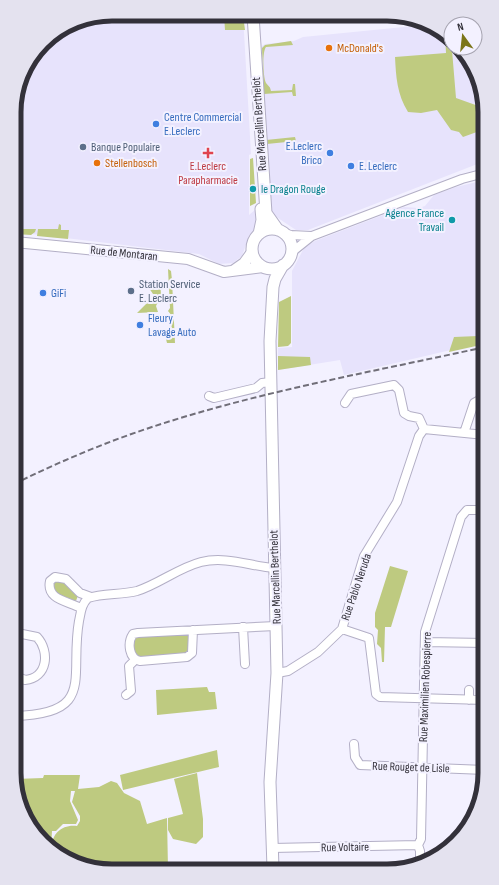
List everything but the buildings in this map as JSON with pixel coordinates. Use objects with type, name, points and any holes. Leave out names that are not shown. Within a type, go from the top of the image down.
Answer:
[{"type":"main road","name":"Rue Marcellin Berthelot","points":[[248,21],[256,104],[262,220],[259,234],[253,242],[252,252],[258,263],[265,268],[273,287]]},
{"type":"main road","name":"Rue Marcellin Berthelot","points":[[253,21],[266,213],[291,242],[292,252],[289,260],[275,279],[273,287],[270,341],[277,673],[270,782],[273,864]]},
{"type":"main road","points":[[259,234],[268,230],[280,231]]},
{"type":"main road","points":[[265,268],[278,268],[284,265]]},
{"type":"street","points":[[292,252],[312,236],[478,174]]},
{"type":"street","points":[[280,231],[290,235],[312,236]]},
{"type":"street","name":"Rue de Montaran","points":[[21,243],[188,259],[216,270],[232,271],[265,268]]},
{"type":"street","points":[[232,271],[244,263],[252,252]]},
{"type":"street","points":[[209,396],[214,398],[256,388],[262,383],[271,382]]},
{"type":"street","points":[[345,403],[350,394],[394,385],[399,390],[404,413],[409,416],[419,418],[424,429],[478,434]]},
{"type":"street","points":[[464,433],[474,403],[478,400]]},
{"type":"street","name":"Rue Pablo Neruda","points":[[277,673],[288,671],[318,652],[342,629],[364,556],[397,502],[419,436],[424,429]]},
{"type":"street","name":"Rue Maximilien Robespierre","points":[[420,858],[418,845],[421,839],[426,626],[461,517],[467,510],[478,510]]},
{"type":"street","points":[[81,608],[55,598],[50,590],[50,581],[55,577],[66,579],[80,593],[91,597],[135,591],[148,587],[186,568],[211,561],[230,560],[274,568]]},
{"type":"street","points":[[21,715],[50,713],[65,702],[73,691],[77,677],[77,631],[81,608],[91,597]]},
{"type":"street","points":[[136,660],[131,651],[130,640],[133,634],[276,626]]},
{"type":"street","points":[[243,628],[245,664]]},
{"type":"street","points":[[342,629],[369,638],[378,696],[478,700]]},
{"type":"street","points":[[126,695],[131,691],[129,666],[136,660],[187,657],[192,653],[193,630]]},
{"type":"street","points":[[21,634],[37,637],[43,647],[45,662],[44,668],[36,677],[25,680],[21,678]]},
{"type":"street","points":[[425,642],[478,643]]},
{"type":"street","points":[[469,690],[469,700]]},
{"type":"street","name":"Rue Rouget de Lisle","points":[[354,744],[354,757],[360,765],[478,770]]},
{"type":"street","name":"Rue Voltaire","points":[[272,848],[418,845]]},
{"type":"shaded area","points":[[112,21],[243,21],[251,154],[249,155],[249,215],[257,208],[256,227],[249,236],[242,256],[233,263],[219,264],[199,254],[21,233],[21,112],[24,89],[33,67],[40,57],[62,36],[77,28],[89,24]]},
{"type":"shaded area","points":[[415,26],[437,36],[443,41],[443,56],[458,56],[469,72],[473,83],[478,106],[478,164],[308,230],[296,230],[275,216],[271,209],[269,189],[262,46],[265,44],[294,41],[303,37]]},
{"type":"shaded area","points":[[478,182],[478,344],[344,375],[340,360],[278,370],[278,348],[292,347],[292,271],[304,248],[315,241],[404,207],[419,208],[425,206],[434,195],[456,187]]},
{"type":"green space","points":[[224,21],[244,21],[245,30],[225,30]]},
{"type":"green space","points":[[291,41],[293,45],[266,47],[263,59],[264,70],[266,83],[270,87],[271,91],[292,90],[293,84],[295,84],[296,96],[293,96],[292,92],[264,94],[262,48],[265,45]]},
{"type":"green space","points":[[443,53],[443,56],[452,56],[456,98],[478,106],[478,132],[463,137],[459,132],[451,130],[437,110],[421,113],[408,112],[401,99],[395,57]]},
{"type":"green space","points":[[295,137],[296,141],[267,144],[266,140]]},
{"type":"green space","points":[[253,158],[256,203],[250,206],[250,159]]},
{"type":"green space","points":[[59,224],[61,225],[61,230],[69,230],[68,239],[37,236],[38,229],[58,229]]},
{"type":"green space","points":[[21,229],[36,229],[31,235],[21,234]]},
{"type":"green space","points":[[168,269],[171,271],[172,280],[175,343],[167,343],[166,339],[171,335],[172,316],[168,311],[170,308]]},
{"type":"green space","points":[[154,280],[160,280],[161,295],[157,297],[157,294],[153,294],[147,285],[151,284]]},
{"type":"green space","points":[[291,296],[291,343],[288,346],[278,347],[279,302]]},
{"type":"green space","points":[[148,302],[158,302],[156,306],[158,312],[137,313]]},
{"type":"green space","points":[[478,336],[478,346],[449,352],[454,337]]},
{"type":"green space","points":[[278,356],[310,357],[311,365],[278,370]]},
{"type":"green space","points":[[390,566],[408,571],[391,627],[385,627],[384,662],[382,662],[381,648],[377,644],[378,630],[375,627],[375,613]]},
{"type":"green space","points":[[62,580],[78,595],[76,601],[55,593],[54,582]]},
{"type":"green space","points":[[186,633],[190,638],[188,655],[142,658],[135,656],[133,643],[134,637]]},
{"type":"green space","points":[[207,687],[209,692],[215,692],[217,709],[157,715],[156,690]]},
{"type":"green space","points":[[217,750],[219,767],[123,790],[120,775]]},
{"type":"green space","points":[[197,773],[203,819],[203,837],[196,844],[173,839],[168,830],[168,818],[183,814],[174,779]]},
{"type":"green space","points":[[44,775],[80,775],[78,789],[99,787],[111,781],[117,783],[124,793],[140,801],[147,824],[167,818],[168,864],[100,863],[77,857],[67,852],[53,841],[58,832],[62,829],[77,826],[80,821],[80,816],[72,802],[75,791],[71,791],[70,801],[78,820],[76,824],[63,824],[56,831],[52,831],[51,840],[36,823],[30,813],[22,785],[21,779],[43,778]]},
{"type":"railway","points":[[21,481],[96,447],[146,429],[229,404],[272,393],[478,349]]},
{"type":"place","name":"McDonald's","points":[[329,48]]},
{"type":"place","name":"Centre Commercial E.Leclerc","points":[[156,124]]},
{"type":"place","name":"Banque Populaire","points":[[83,147]]},
{"type":"place","name":"E.Leclerc Parapharmacie","points":[[208,153]]},
{"type":"place","name":"E.Leclerc Brico","points":[[330,153]]},
{"type":"place","name":"Stellenbosch","points":[[97,163]]},
{"type":"place","name":"E. Leclerc","points":[[351,166]]},
{"type":"place","name":"le Dragon Rouge","points":[[253,189]]},
{"type":"place","name":"Agence France Travail","points":[[452,220]]},
{"type":"place","name":"Station Service E. Leclerc","points":[[131,291]]},
{"type":"place","name":"GiFi","points":[[43,293]]},
{"type":"place","name":"Fleury Lavage Auto","points":[[140,325]]}]
